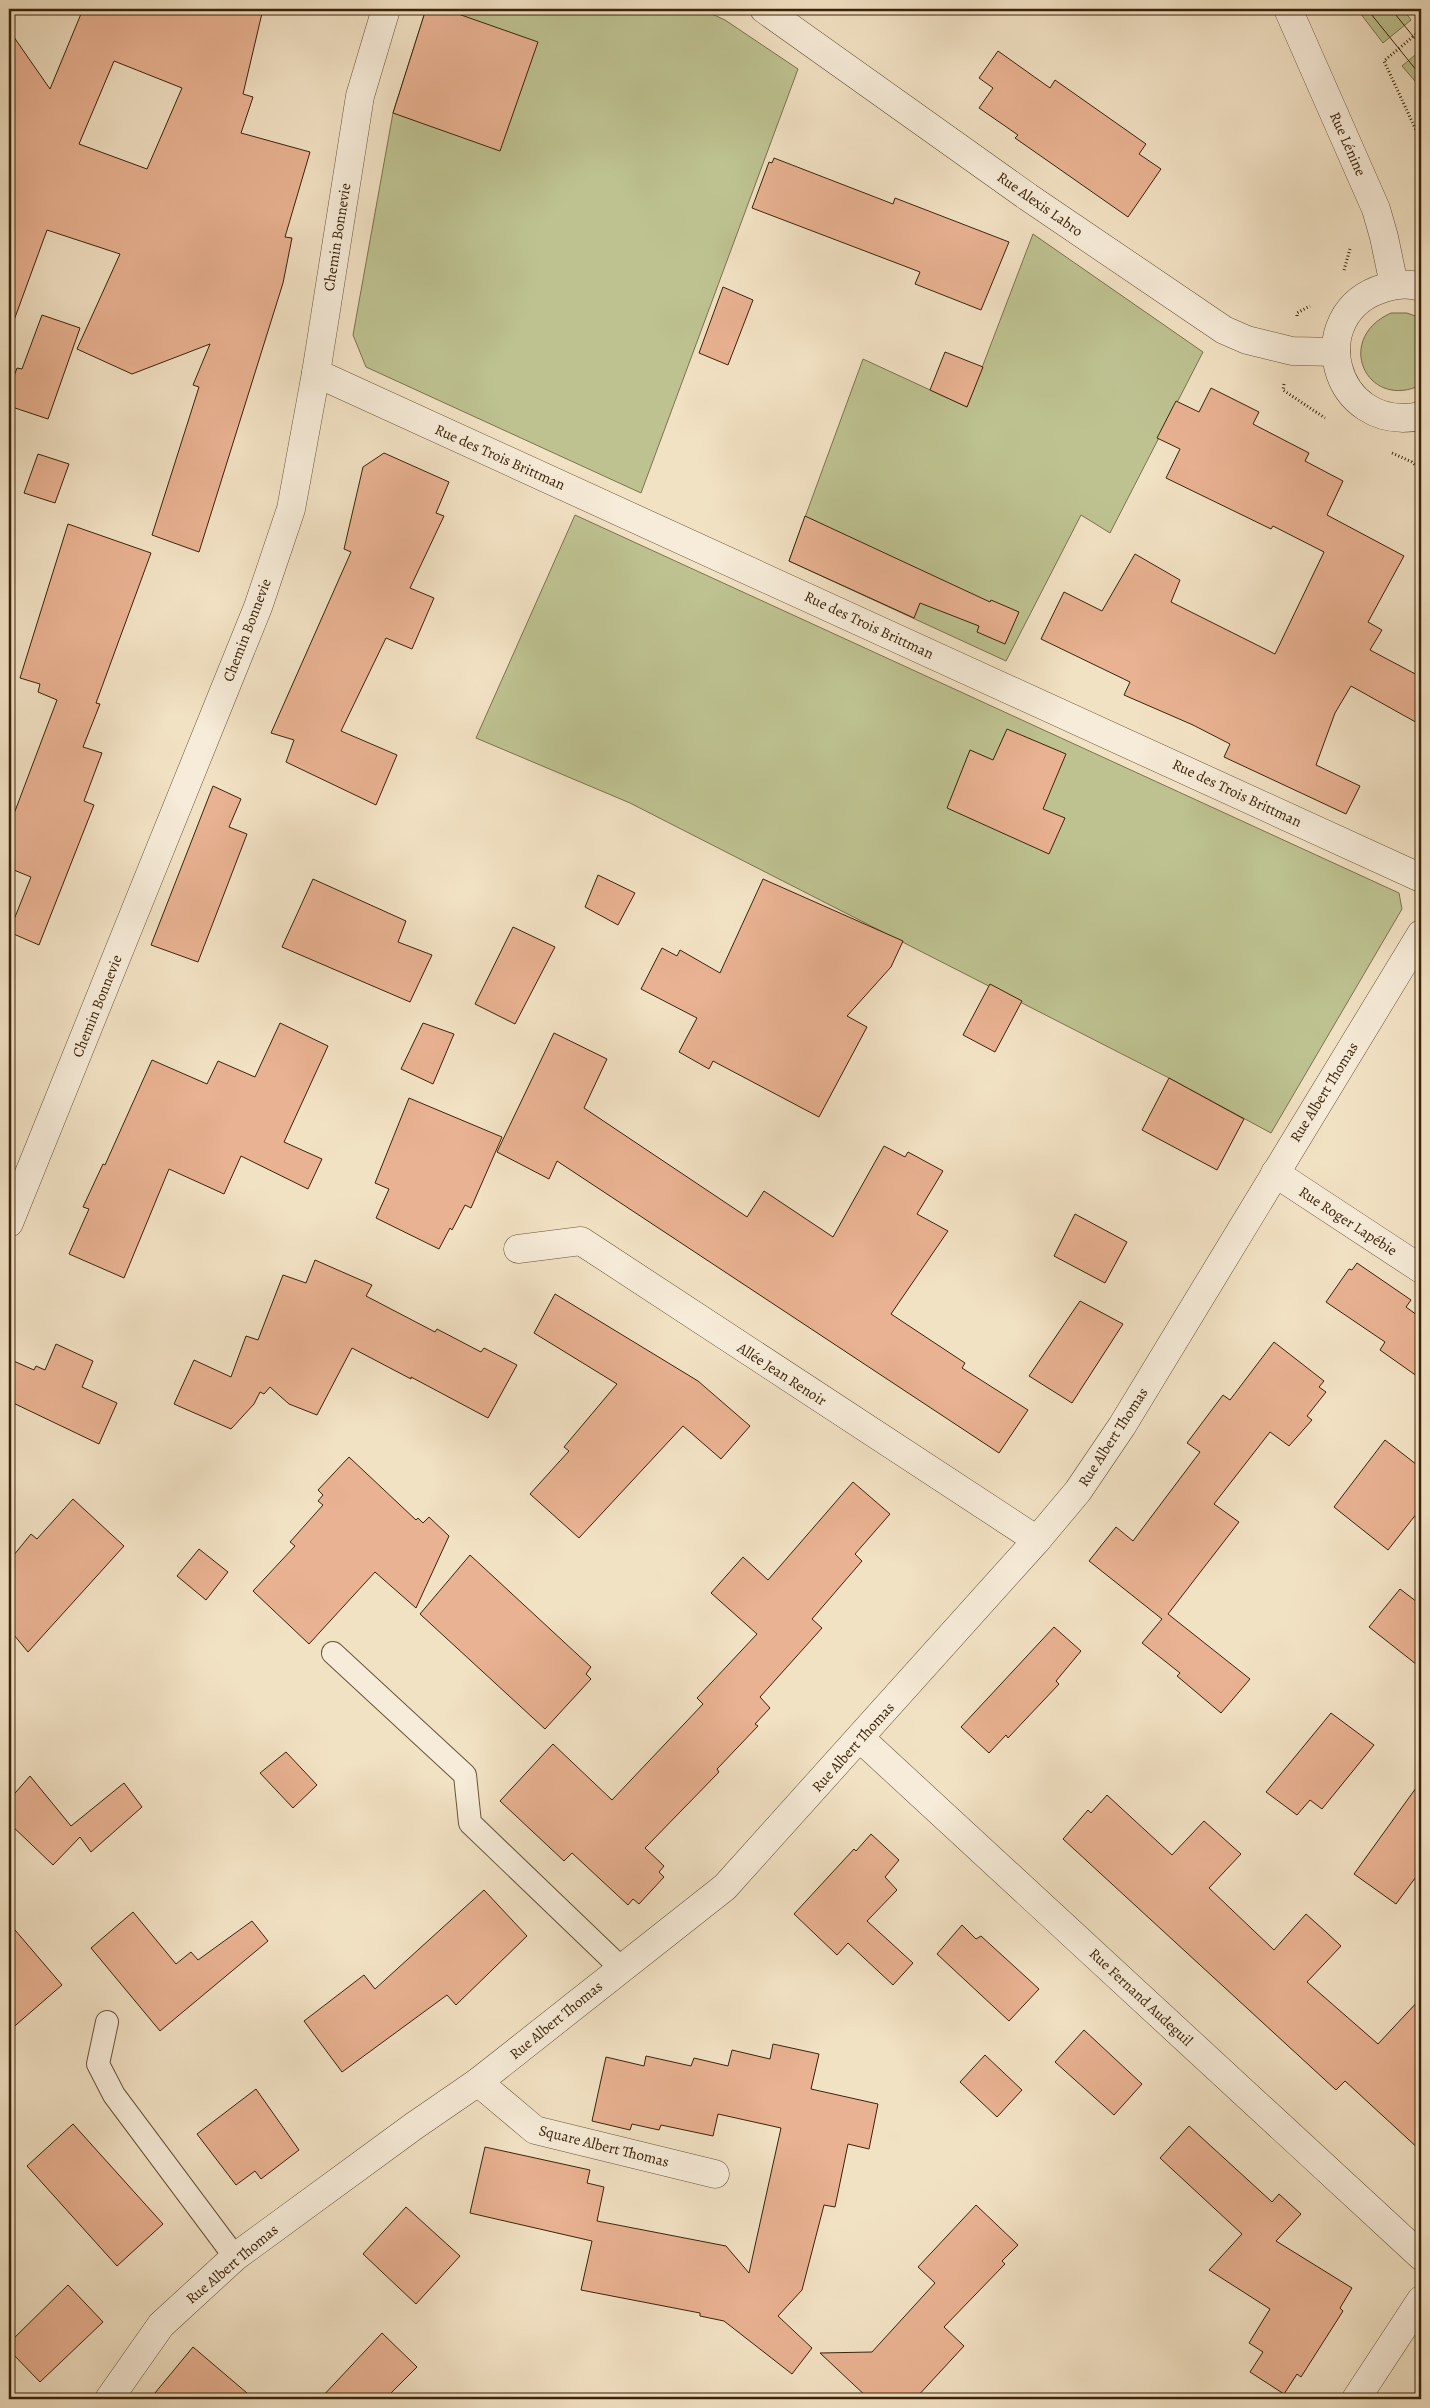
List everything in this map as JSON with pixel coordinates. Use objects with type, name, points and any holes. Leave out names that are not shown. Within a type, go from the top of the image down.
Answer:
[{"type":"street","name":"Chemin Bonnevie","points":[[9,1223],[258,607],[291,509],[316,373],[360,96],[386,9]]},
{"type":"street","name":"Rue Alexis Labro","points":[[764,9],[1028,197],[1224,330],[1247,340],[1292,351],[1336,352]]},
{"type":"street","name":"Rue Lénine","points":[[1288,9],[1376,209],[1394,284]]},
{"type":"street","points":[[1416,422],[1385,417],[1365,408],[1349,392],[1339,373],[1336,352],[1338,332],[1347,315],[1359,300],[1375,290],[1394,284],[1421,287]]},
{"type":"street","name":"Rue des Trois Brittman","points":[[316,373],[1421,878]]},
{"type":"street","name":"Rue Albert Thomas","points":[[109,2399],[161,2325],[235,2257],[414,2126],[478,2082],[726,1887],[860,1739],[1037,1540],[1078,1491],[1122,1426],[1421,934]]},
{"type":"street","name":"Rue Roger Lapébie","points":[[1275,1173],[1421,1269]]},
{"type":"street","name":"Allée Jean Renoir","points":[[518,1249],[581,1241],[1037,1540]]},
{"type":"street","name":"Rue Fernand Audeguil","points":[[860,1739],[1421,2256]]},
{"type":"street","name":"Square Albert Thomas","points":[[478,2082],[535,2130],[715,2174]]},
{"type":"street","points":[[1356,2399],[1421,2300]]},
{"type":"lane","points":[[333,1653],[465,1775],[470,1823],[621,1968]]},
{"type":"lane","points":[[107,2022],[98,2064],[114,2095],[235,2257]]},
{"type":"path","points":[[1412,9],[1421,21]]},
{"type":"path","points":[[1421,30],[1384,61],[1421,141]]},
{"type":"green space","points":[[426,9],[701,9],[725,20],[798,69],[641,493],[366,367],[353,335],[393,113]]},
{"type":"green space","points":[[1357,9],[1403,9],[1411,20],[1383,43]]},
{"type":"green space","points":[[1421,50],[1421,88],[1402,66]]},
{"type":"green space","points":[[1033,234],[1203,352],[1110,533],[1081,515],[1006,661],[789,561],[863,359],[967,407]]},
{"type":"green space","points":[[1391,313],[1407,313],[1421,318],[1421,385],[1402,390],[1385,388],[1372,380],[1364,368],[1361,354],[1364,339],[1373,325]]},
{"type":"green space","points":[[575,515],[1399,893],[1402,909],[1271,1133],[1169,1078],[630,803],[476,738]]},
{"type":"building","points":[[83,9],[263,9],[243,94],[253,97],[241,133],[310,152],[285,237],[292,238],[283,283],[199,552],[152,535],[199,387],[193,385],[210,344],[132,374],[77,349],[120,254],[47,230],[13,323],[9,323],[9,30],[50,89]],"holes":[[[114,61],[182,88],[147,169],[79,144]]]},
{"type":"building","points":[[426,9],[444,9],[538,42],[500,151],[393,113]]},
{"type":"building","points":[[998,51],[1050,88],[1055,80],[1146,144],[1139,154],[1161,169],[1128,217],[1015,138],[1018,135],[979,108],[993,88],[979,78]]},
{"type":"building","points":[[774,158],[893,204],[895,198],[1009,242],[981,310],[915,284],[920,272],[752,208],[769,162],[772,163]]},
{"type":"building","points":[[723,287],[753,300],[728,365],[699,353]]},
{"type":"building","points":[[42,315],[80,328],[48,419],[9,406],[9,390],[17,368],[22,369]]},
{"type":"building","points":[[945,352],[983,367],[967,407],[930,390]]},
{"type":"building","points":[[1211,388],[1259,412],[1253,424],[1309,453],[1305,461],[1343,481],[1327,515],[1404,556],[1368,622],[1382,630],[1370,650],[1421,677],[1421,725],[1351,686],[1335,713],[1316,765],[1360,786],[1346,814],[1224,757],[1230,744],[1193,725],[1124,695],[1130,682],[1041,639],[1064,592],[1102,611],[1135,554],[1180,580],[1171,602],[1275,654],[1324,552],[1273,526],[1271,529],[1166,478],[1180,449],[1157,438],[1176,401],[1199,412]]},
{"type":"building","points":[[384,453],[449,482],[436,513],[444,516],[410,588],[434,598],[412,649],[386,638],[341,731],[397,755],[376,805],[286,762],[294,740],[271,733],[351,552],[344,549],[363,467]]},
{"type":"building","points":[[38,454],[69,464],[55,503],[24,493]]},
{"type":"building","points":[[805,516],[990,602],[991,600],[1019,612],[1005,644],[977,632],[979,626],[920,603],[914,618],[789,561]]},
{"type":"building","points":[[68,524],[151,553],[96,703],[100,704],[83,747],[102,753],[84,801],[94,805],[39,945],[9,932],[31,877],[9,868],[9,827],[57,700],[38,692],[40,684],[20,678]]},
{"type":"building","points":[[1007,729],[1066,754],[1043,809],[1065,818],[1049,854],[947,808],[970,750],[993,760]]},
{"type":"building","points":[[213,786],[241,799],[229,827],[247,834],[198,962],[151,945]]},
{"type":"building","points":[[598,875],[635,893],[618,925],[585,907]]},
{"type":"building","points":[[313,879],[406,921],[398,942],[432,955],[410,1002],[282,947]]},
{"type":"building","points":[[763,879],[903,941],[891,967],[847,1016],[867,1027],[819,1117],[713,1061],[709,1069],[679,1052],[697,1018],[641,989],[662,948],[677,956],[680,950],[720,973]]},
{"type":"building","points":[[513,927],[555,947],[515,1024],[475,1004]]},
{"type":"building","points":[[990,984],[1022,1001],[995,1052],[963,1035]]},
{"type":"building","points":[[280,1023],[328,1046],[284,1142],[322,1159],[308,1189],[241,1156],[224,1194],[169,1169],[124,1278],[69,1254],[89,1209],[83,1207],[103,1164],[105,1165],[152,1060],[207,1084],[218,1061],[255,1077]]},
{"type":"building","points":[[423,1023],[454,1034],[433,1084],[401,1069]]},
{"type":"building","points":[[554,1033],[607,1059],[584,1108],[747,1217],[764,1191],[833,1237],[884,1146],[905,1157],[908,1152],[943,1171],[917,1214],[948,1231],[891,1314],[965,1363],[962,1368],[1028,1410],[999,1453],[557,1161],[549,1179],[497,1152]]},
{"type":"building","points":[[1169,1078],[1244,1119],[1217,1170],[1142,1130]]},
{"type":"building","points":[[409,1098],[502,1137],[471,1208],[465,1205],[452,1230],[450,1228],[439,1249],[376,1218],[389,1189],[375,1183]]},
{"type":"building","points":[[1075,1214],[1127,1242],[1105,1283],[1054,1256]]},
{"type":"building","points":[[315,1260],[372,1285],[366,1296],[435,1332],[437,1329],[481,1352],[484,1348],[517,1365],[488,1418],[352,1348],[317,1415],[289,1404],[270,1387],[264,1394],[260,1392],[254,1404],[231,1429],[174,1404],[194,1360],[231,1377],[246,1336],[258,1340],[283,1275],[306,1283]]},
{"type":"building","points":[[1357,1263],[1411,1300],[1406,1307],[1421,1318],[1421,1379],[1380,1350],[1385,1342],[1326,1302],[1349,1269],[1352,1270]]},
{"type":"building","points":[[555,1294],[698,1381],[750,1426],[721,1459],[683,1426],[579,1538],[530,1494],[569,1451],[564,1447],[617,1384],[534,1333]]},
{"type":"building","points":[[1080,1301],[1123,1324],[1072,1403],[1029,1376]]},
{"type":"building","points":[[1274,1342],[1324,1381],[1319,1387],[1326,1392],[1307,1416],[1312,1420],[1289,1446],[1270,1432],[1214,1504],[1239,1522],[1168,1614],[1250,1679],[1221,1713],[1177,1676],[1180,1673],[1142,1643],[1162,1619],[1089,1561],[1116,1527],[1133,1541],[1200,1452],[1187,1443],[1223,1395],[1230,1400]]},
{"type":"building","points":[[56,1344],[93,1361],[82,1387],[117,1403],[99,1444],[9,1401],[9,1359],[34,1370],[36,1366],[45,1370]]},
{"type":"building","points":[[1385,1440],[1421,1468],[1421,1508],[1388,1550],[1334,1507]]},
{"type":"building","points":[[349,1457],[416,1520],[418,1518],[423,1523],[429,1517],[449,1536],[416,1608],[375,1572],[309,1644],[253,1591],[295,1546],[290,1542],[323,1505],[318,1501],[323,1495],[318,1490]]},
{"type":"building","points":[[853,1482],[890,1514],[855,1554],[862,1561],[812,1619],[822,1628],[760,1697],[770,1708],[755,1724],[758,1726],[717,1769],[719,1772],[645,1848],[664,1866],[659,1872],[664,1877],[639,1904],[633,1899],[628,1905],[572,1853],[564,1861],[500,1801],[553,1744],[612,1800],[703,1704],[697,1698],[757,1634],[711,1593],[743,1557],[768,1580]]},
{"type":"building","points":[[73,1499],[124,1546],[28,1652],[9,1629],[9,1561],[31,1534],[37,1539]]},
{"type":"building","points":[[199,1549],[228,1572],[206,1600],[177,1576]]},
{"type":"building","points":[[470,1555],[591,1667],[586,1674],[591,1679],[545,1729],[420,1614]]},
{"type":"building","points":[[1400,1589],[1421,1605],[1421,1668],[1369,1627]]},
{"type":"building","points":[[1054,1627],[1081,1651],[1056,1681],[1059,1684],[1008,1738],[1006,1735],[989,1753],[961,1727]]},
{"type":"building","points":[[1331,1713],[1374,1745],[1322,1809],[1310,1800],[1297,1815],[1266,1792]]},
{"type":"building","points":[[286,1752],[317,1785],[293,1808],[260,1773]]},
{"type":"building","points":[[30,1776],[71,1826],[124,1783],[142,1807],[91,1852],[80,1837],[53,1865],[9,1823],[9,1800]]},
{"type":"building","points":[[1421,1781],[1421,1870],[1396,1904],[1354,1874]]},
{"type":"building","points":[[1107,1795],[1172,1855],[1204,1821],[1241,1854],[1209,1888],[1274,1950],[1306,1914],[1326,1932],[1341,1946],[1307,1982],[1378,2044],[1421,1998],[1421,2151],[1345,2081],[1336,2090],[1063,1839],[1088,1810],[1091,1813]]},
{"type":"building","points":[[871,1834],[899,1860],[885,1877],[897,1890],[867,1921],[913,1963],[893,1985],[848,1943],[837,1955],[794,1914],[854,1849],[856,1851]]},
{"type":"building","points":[[484,1890],[527,1936],[456,2005],[447,1995],[342,2072],[304,2021],[364,1975],[375,1989]]},
{"type":"building","points":[[133,1912],[176,1964],[191,1952],[198,1960],[252,1921],[268,1941],[160,2031],[91,1948]]},
{"type":"building","points":[[9,1923],[62,1985],[9,2031]]},
{"type":"building","points":[[962,1925],[976,1939],[981,1936],[1039,1989],[1009,2021],[937,1954]]},
{"type":"building","points":[[1084,2030],[1142,2084],[1114,2115],[1055,2062]]},
{"type":"building","points":[[773,2044],[819,2054],[811,2089],[878,2104],[869,2149],[848,2144],[835,2207],[824,2205],[802,2290],[778,2316],[812,2348],[792,2374],[724,2321],[700,2316],[700,2313],[581,2290],[592,2241],[470,2213],[485,2147],[590,2170],[587,2183],[604,2187],[597,2221],[726,2246],[749,2273],[781,2128],[718,2114],[713,2136],[661,2125],[659,2130],[632,2124],[630,2130],[592,2121],[606,2057],[644,2066],[646,2056],[691,2066],[694,2058],[728,2066],[732,2050],[770,2059]]},
{"type":"building","points":[[985,2055],[1022,2090],[997,2117],[960,2082]]},
{"type":"building","points":[[256,2089],[299,2150],[261,2179],[255,2171],[236,2185],[197,2134]]},
{"type":"building","points":[[73,2124],[163,2224],[117,2266],[27,2166]]},
{"type":"building","points":[[1189,2126],[1272,2202],[1279,2194],[1301,2214],[1276,2241],[1352,2288],[1340,2308],[1343,2311],[1301,2377],[1297,2374],[1284,2394],[1250,2372],[1263,2352],[1249,2343],[1270,2309],[1209,2270],[1242,2234],[1160,2158]]},
{"type":"building","points":[[976,2205],[1018,2245],[1002,2261],[1005,2264],[944,2327],[964,2346],[915,2399],[869,2399],[820,2353],[872,2352],[935,2283],[918,2267]]},
{"type":"building","points":[[406,2207],[460,2256],[416,2304],[363,2254]]},
{"type":"building","points":[[68,2285],[103,2322],[40,2382],[9,2350],[9,2343]]},
{"type":"building","points":[[382,2333],[417,2367],[385,2399],[320,2399]]},
{"type":"building","points":[[193,2347],[254,2399],[150,2399]]},
{"type":"tram line","points":[[1367,9],[1421,76]]},
{"type":"tram line","points":[[1391,9],[1421,46]]}]
